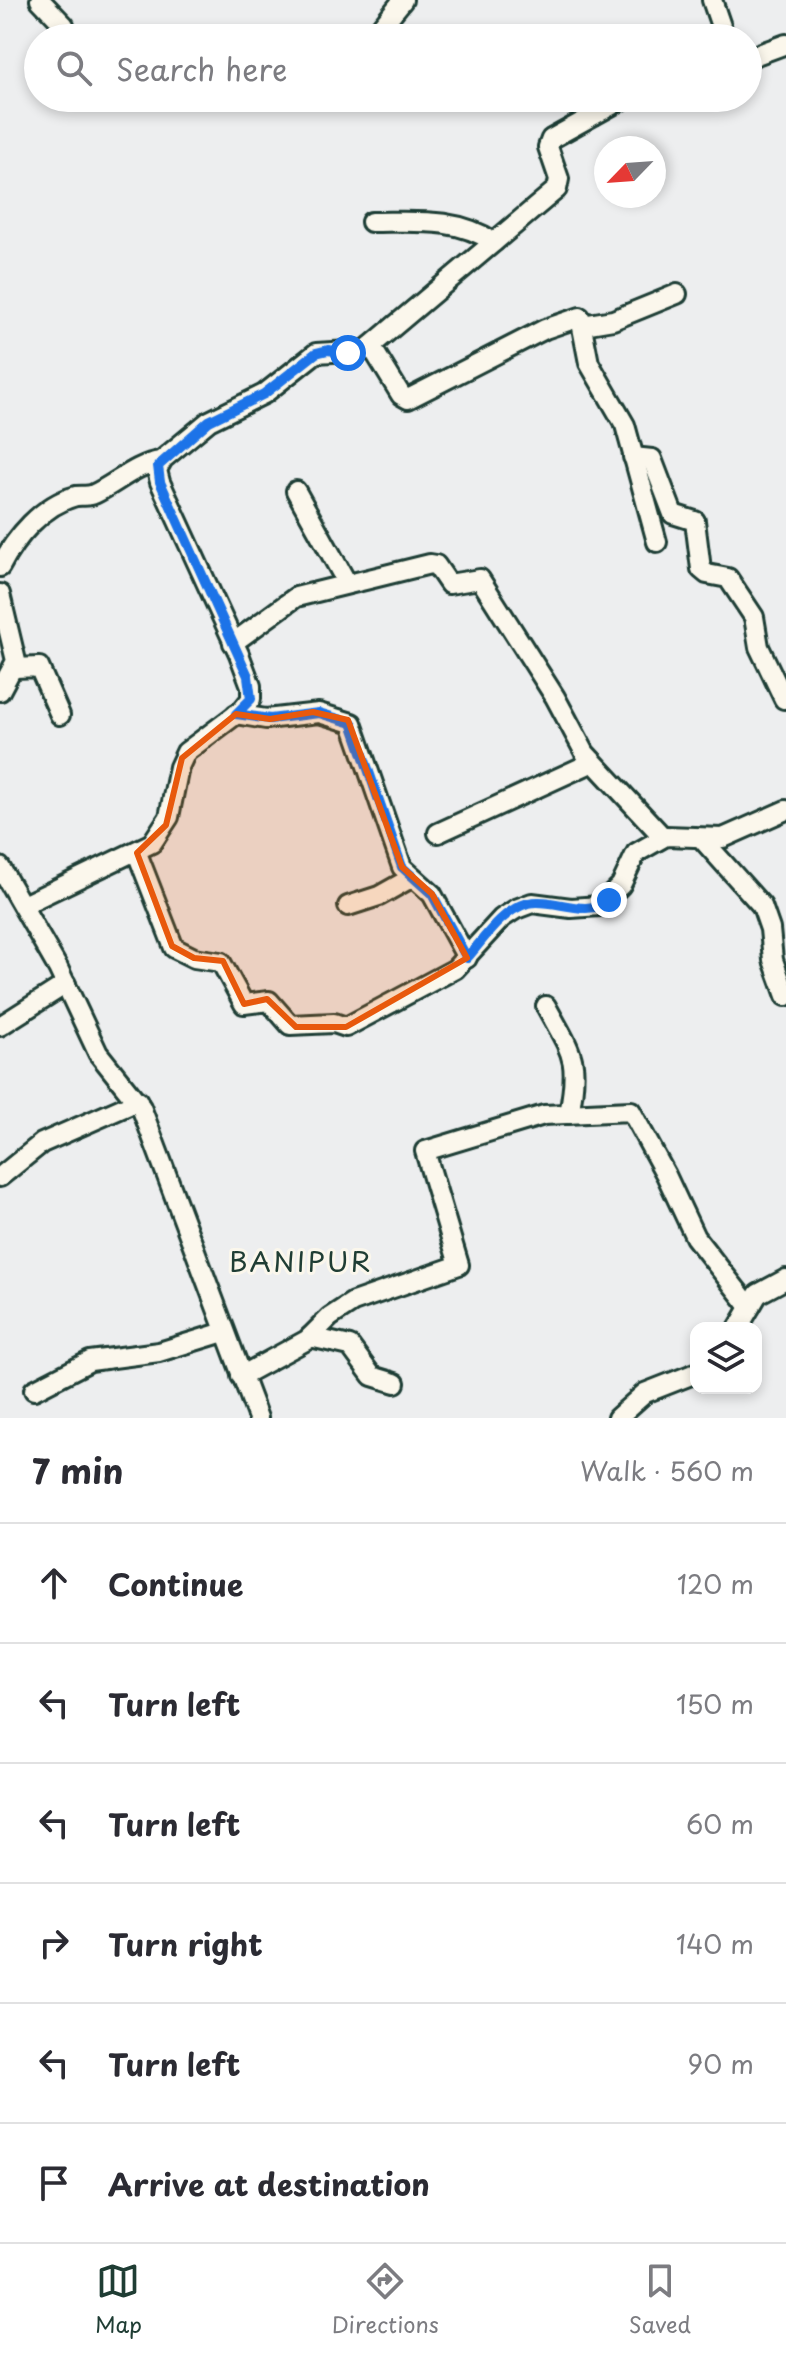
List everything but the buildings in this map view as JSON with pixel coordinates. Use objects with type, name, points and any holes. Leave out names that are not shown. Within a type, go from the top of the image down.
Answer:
[{"type":"street","points":[[40,0],[63,24]]},
{"type":"street","points":[[383,24],[403,0]]},
{"type":"street","points":[[712,0],[720,24]]},
{"type":"street","points":[[762,53],[786,44]]},
{"type":"street","points":[[0,567],[19,537],[42,515],[76,496],[93,495],[149,464],[161,461],[209,421],[264,394],[316,353],[328,350],[355,353],[371,346],[559,186],[548,147],[551,139],[600,112]]},
{"type":"street","points":[[371,222],[447,222],[475,229],[494,242]]},
{"type":"street","points":[[583,325],[623,316],[677,294]]},
{"type":"street","points":[[371,346],[406,399],[556,324],[580,317],[589,363],[621,418],[657,542]]},
{"type":"street","points":[[633,457],[652,459],[673,514],[695,521],[701,569],[728,578],[745,601],[756,621],[759,647],[784,699]]},
{"type":"street","points":[[23,905],[137,853],[152,843],[166,825],[186,752],[236,714],[252,694],[233,643],[160,482],[157,470],[161,461]]},
{"type":"street","points":[[296,491],[347,583]]},
{"type":"street","points":[[233,643],[287,601],[347,583],[430,564],[436,565],[447,584],[480,579],[593,762],[663,837]]},
{"type":"street","points":[[0,594],[15,668],[0,691]]},
{"type":"street","points":[[15,668],[39,667],[60,715]]},
{"type":"street","points":[[236,714],[270,719],[319,713],[352,723],[397,855],[411,878],[432,894],[467,958]]},
{"type":"street","points":[[438,833],[593,762]]},
{"type":"street","points":[[137,853],[172,946],[194,958],[221,962],[244,1004],[266,1000],[286,1022],[296,1027],[329,1023],[350,1026],[455,969],[502,918],[529,903],[571,908],[605,903],[622,882],[636,853],[663,837],[675,834],[702,839],[730,836],[786,810]]},
{"type":"street","points":[[702,839],[762,906],[770,929],[773,960],[786,996]]},
{"type":"street","points":[[0,867],[66,984],[98,1053],[138,1101],[258,1418]]},
{"type":"street","points":[[348,906],[379,896],[411,878]]},
{"type":"street","points":[[0,1026],[66,984]]},
{"type":"street","points":[[546,1006],[577,1074],[569,1114]]},
{"type":"street","points":[[0,1177],[42,1143],[138,1101]]},
{"type":"street","points":[[241,1376],[310,1337],[330,1317],[353,1302],[459,1265],[425,1151],[544,1115],[631,1111],[695,1237],[750,1307]]},
{"type":"street","points":[[741,1322],[763,1290],[786,1279]]},
{"type":"street","points":[[34,1390],[90,1361],[159,1352],[224,1332]]},
{"type":"street","points":[[310,1337],[350,1346],[372,1376],[395,1383]]},
{"type":"street","points":[[617,1418],[645,1393],[690,1375]]},
{"type":"highlighted area","points":[[313,712],[348,720],[402,867],[432,894],[467,958],[346,1027],[296,1027],[267,999],[244,1004],[223,961],[194,958],[172,946],[137,853],[166,825],[182,758],[236,714],[270,719]]},
{"type":"district","name":"BANIPUR","points":[[301,1262]]},
{"type":"route","points":[[348,353],[328,350],[316,353],[264,394],[209,421],[158,466],[160,482],[248,676],[251,699],[236,714],[270,719],[307,712],[335,715],[352,723],[402,867],[409,877],[428,888],[467,958],[502,918],[529,903],[571,908],[602,905],[609,900]]}]
